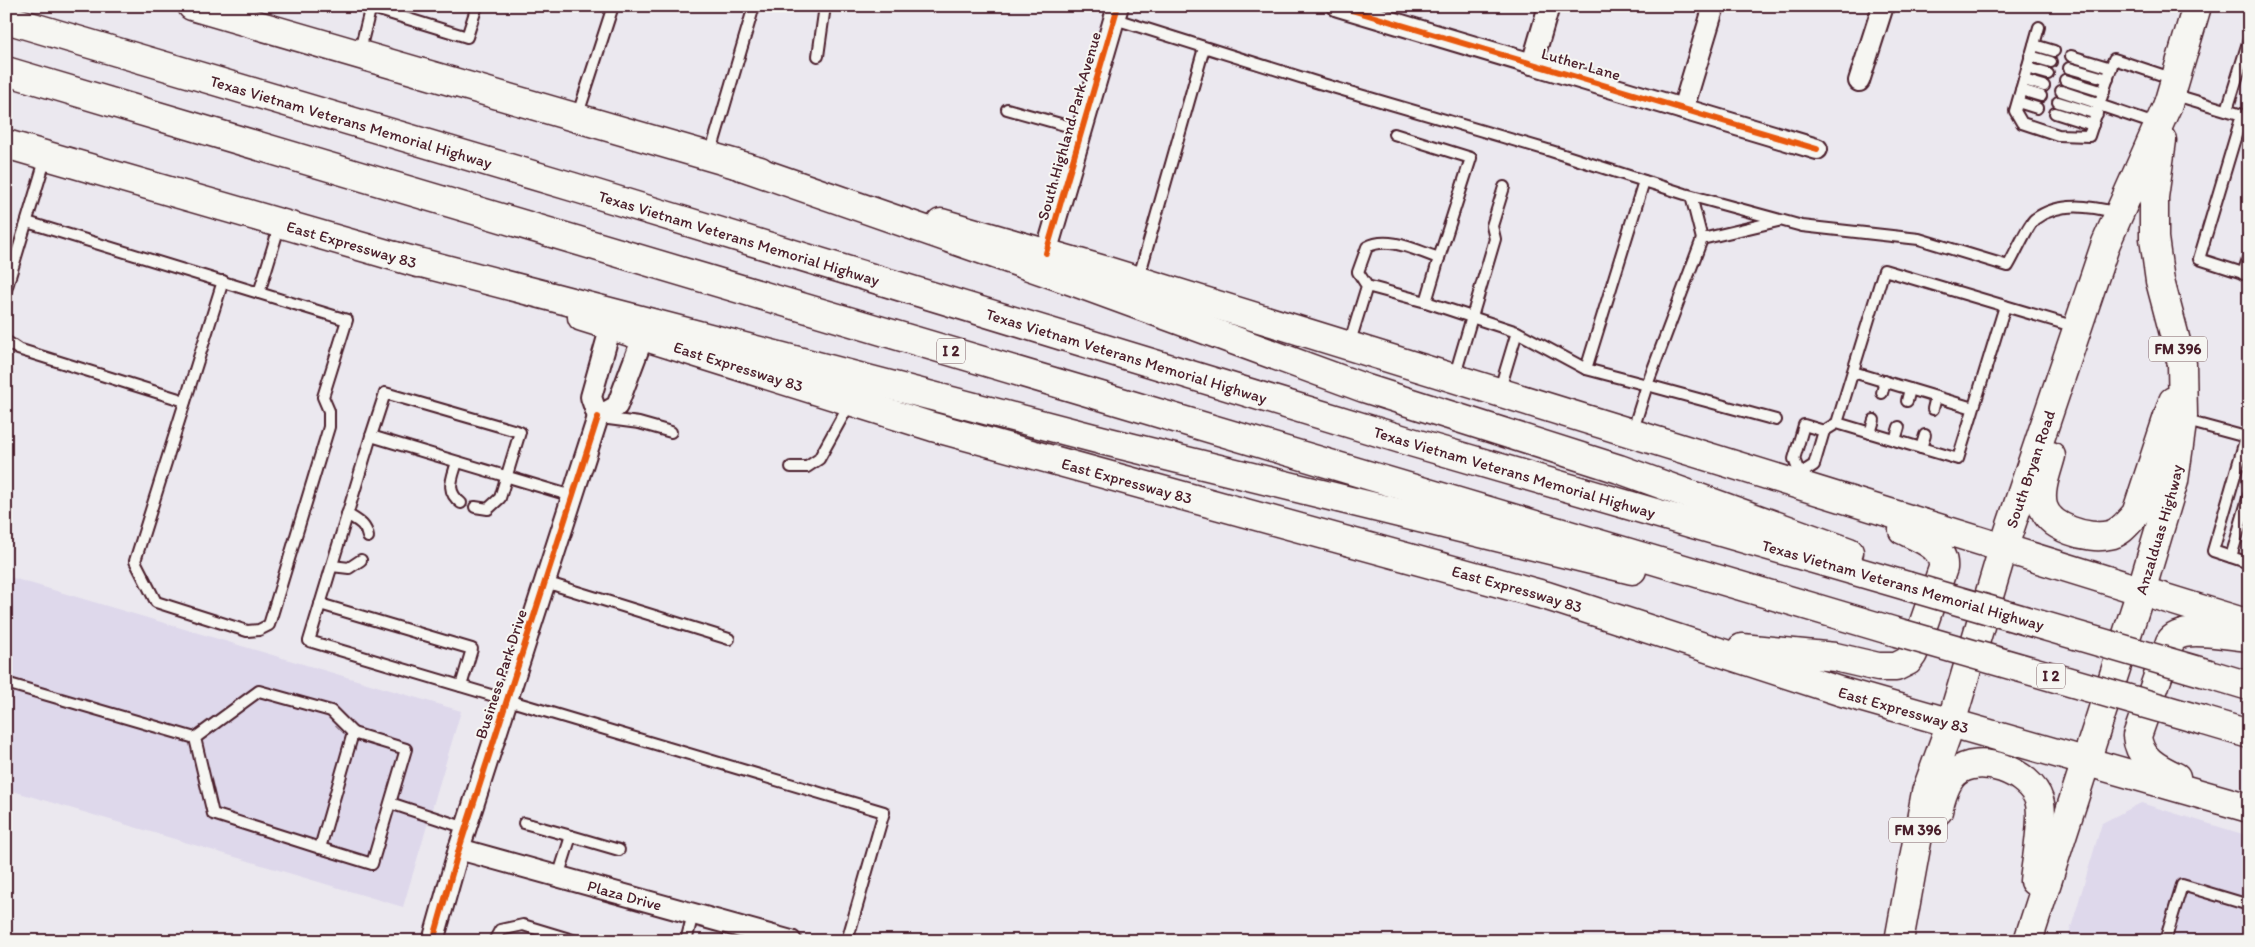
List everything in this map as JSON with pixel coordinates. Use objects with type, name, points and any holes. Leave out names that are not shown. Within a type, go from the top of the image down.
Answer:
[{"type":"main road","points":[[192,6],[226,11],[358,55],[1046,253],[1632,434],[1798,480],[1928,542],[1940,552],[1944,561],[1944,568],[1919,637],[1908,661],[1896,667],[1878,667],[1835,657],[1688,642]]},
{"type":"main road","name":"South Bryan Road","points":[[1900,941],[1926,792],[1951,723],[2003,549],[2106,242],[2120,214],[2168,100],[2197,6]]},
{"type":"main road","name":"Texas Vietnam Veterans Memorial Highway","points":[[6,19],[592,193],[1411,442],[2249,686]]},
{"type":"main road","name":"I 2","points":[[6,71],[1453,499],[1827,612],[2249,734]]},
{"type":"main road","name":"FM 396","points":[[2168,100],[2154,197],[2154,238],[2160,281],[2182,364],[2174,419]]},
{"type":"main road","name":"East Expressway 83","points":[[6,144],[395,256],[644,337],[933,426],[1547,596],[1839,691],[2242,806]]},
{"type":"main road","points":[[736,164],[1075,282],[1364,388],[1618,469],[1847,550],[1898,583]]},
{"type":"main road","points":[[395,256],[1140,449],[1612,566],[1827,612]]},
{"type":"main road","points":[[2061,378],[2053,446],[2042,489],[2043,506],[2052,520],[2070,530],[2093,536],[2110,535],[2123,529],[2136,514],[2174,419]]},
{"type":"main road","name":"Anzalduas Highway","points":[[2030,934],[2141,591],[2174,481],[2174,419]]},
{"type":"main road","points":[[1836,497],[2249,624]]},
{"type":"main road","points":[[2242,806],[2160,770],[2143,756],[2138,747],[2137,736],[2172,638],[2189,632],[2249,637]]},
{"type":"main road","points":[[1904,914],[1943,791],[1954,773],[1967,766],[1992,765],[2022,776],[2034,789],[2040,801],[2030,934]]},
{"type":"street","name":"Luther Lane","points":[[1338,6],[1381,12],[1532,64],[1817,148]]},
{"type":"street","points":[[1532,64],[1549,6]]},
{"type":"street","points":[[1683,109],[1714,6]]},
{"type":"street","points":[[1859,81],[1883,6]]},
{"type":"street","name":"South Highland Park Avenue","points":[[1046,253],[1116,13]]},
{"type":"street","points":[[611,326],[591,397],[598,417],[617,406],[644,337]]},
{"type":"street","name":"Business Park Drive","points":[[433,941],[459,849],[598,417]]},
{"type":"street","name":"Plaza Drive","points":[[459,849],[791,941]]},
{"type":"lane","points":[[358,55],[369,7],[467,37],[477,6]]},
{"type":"lane","points":[[576,118],[613,6]]},
{"type":"lane","points":[[710,156],[754,6]]},
{"type":"lane","points":[[818,56],[825,6]]},
{"type":"lane","points":[[1116,13],[1204,48],[1551,151],[1691,196],[1802,226],[1919,239],[2008,266],[2034,220],[2063,206],[2098,208],[2120,214]]},
{"type":"lane","points":[[2039,27],[2015,111],[2022,124],[2049,132],[2090,136],[2114,59],[2168,100]]},
{"type":"lane","points":[[2227,110],[2249,39]]},
{"type":"lane","points":[[2034,45],[2054,51]]},
{"type":"lane","points":[[1138,281],[1204,48]]},
{"type":"lane","points":[[2030,56],[2052,62]]},
{"type":"lane","points":[[2072,56],[2111,68]]},
{"type":"lane","points":[[2027,68],[2048,74]]},
{"type":"lane","points":[[2068,68],[2108,79]]},
{"type":"lane","points":[[2024,80],[2044,86]]},
{"type":"lane","points":[[2065,80],[2104,92]]},
{"type":"lane","points":[[2021,90],[2041,96]]},
{"type":"lane","points":[[2061,91],[2099,108]]},
{"type":"lane","points":[[2058,102],[2099,108],[2168,100],[2227,110],[2245,116],[2200,259],[2246,275],[2249,255]]},
{"type":"lane","points":[[2018,102],[2037,108]]},
{"type":"lane","points":[[1007,109],[1082,130]]},
{"type":"lane","points":[[2054,113],[2093,125]]},
{"type":"lane","points":[[1394,134],[1471,158],[1426,302]]},
{"type":"lane","points":[[6,290],[46,155]]},
{"type":"lane","points":[[1586,369],[1644,181]]},
{"type":"lane","points":[[1454,379],[1496,239],[1492,226],[1504,187]]},
{"type":"lane","points":[[1632,434],[1646,385],[1702,238],[1691,196]]},
{"type":"lane","points":[[1702,238],[1780,220]]},
{"type":"lane","points":[[27,222],[223,281],[347,320],[323,397],[329,410],[329,427],[269,625],[259,630],[247,631],[156,602],[134,561],[223,281]]},
{"type":"lane","points":[[258,292],[280,222]]},
{"type":"lane","points":[[1439,258],[1387,242],[1377,242],[1367,247],[1358,272],[1367,286],[1426,302],[1517,332],[1586,369],[1776,420]]},
{"type":"lane","points":[[1798,480],[1814,465],[1824,431],[1837,423],[1884,270],[2078,328]]},
{"type":"lane","points":[[1348,346],[1367,286]]},
{"type":"lane","points":[[1837,423],[1958,459],[2005,306]]},
{"type":"lane","points":[[1499,393],[1517,332]]},
{"type":"lane","points":[[6,341],[18,349],[185,400]]},
{"type":"lane","points":[[1853,372],[1973,408]]},
{"type":"lane","points":[[1882,393],[1886,381]]},
{"type":"lane","points":[[1907,401],[1910,389]]},
{"type":"lane","points":[[475,507],[488,508],[500,498],[520,432],[385,393],[309,641],[884,812],[847,941]]},
{"type":"lane","points":[[1932,409],[1936,396]]},
{"type":"lane","points":[[791,467],[806,467],[819,459],[851,401]]},
{"type":"lane","points":[[598,417],[639,423],[671,432]]},
{"type":"lane","points":[[2174,419],[2247,433],[2213,551],[2249,563]]},
{"type":"lane","points":[[1870,433],[1874,420]]},
{"type":"lane","points":[[1798,480],[1794,459],[1804,425],[1824,431]]},
{"type":"lane","points":[[1895,440],[1899,427]]},
{"type":"lane","points":[[1921,448],[1925,435]]},
{"type":"lane","points":[[371,436],[572,496]]},
{"type":"lane","points":[[457,462],[450,485],[451,491],[461,503]]},
{"type":"lane","points":[[2232,557],[2249,495]]},
{"type":"lane","points":[[347,514],[363,523],[367,529],[368,537]]},
{"type":"lane","points":[[332,566],[349,568],[361,560]]},
{"type":"lane","points":[[545,582],[729,639]]},
{"type":"lane","points":[[320,604],[472,649],[461,686]]},
{"type":"lane","points":[[6,683],[195,738]]},
{"type":"lane","points":[[259,691],[331,711],[352,732],[406,748],[372,864],[212,814],[195,738],[259,691]]},
{"type":"lane","points":[[320,848],[352,732]]},
{"type":"lane","points":[[390,803],[466,828]]},
{"type":"lane","points":[[524,823],[619,850]]},
{"type":"lane","points":[[558,877],[571,836]]},
{"type":"lane","points":[[2165,941],[2182,885],[2249,905]]},
{"type":"lane","points":[[686,941],[693,914]]},
{"type":"lane","points":[[494,941],[500,930],[523,925],[576,941]]},
{"type":"shaded area","points":[[6,576],[461,711],[403,907],[6,789]]},
{"type":"shaded area","points":[[2141,803],[2249,836],[2249,941],[2067,941],[2102,823]]},
{"type":"cycle path","points":[[1046,253],[1118,6]]},
{"type":"cycle path","points":[[1338,6],[1817,149]]},
{"type":"cycle path","points":[[433,941],[459,849],[598,417]]}]
